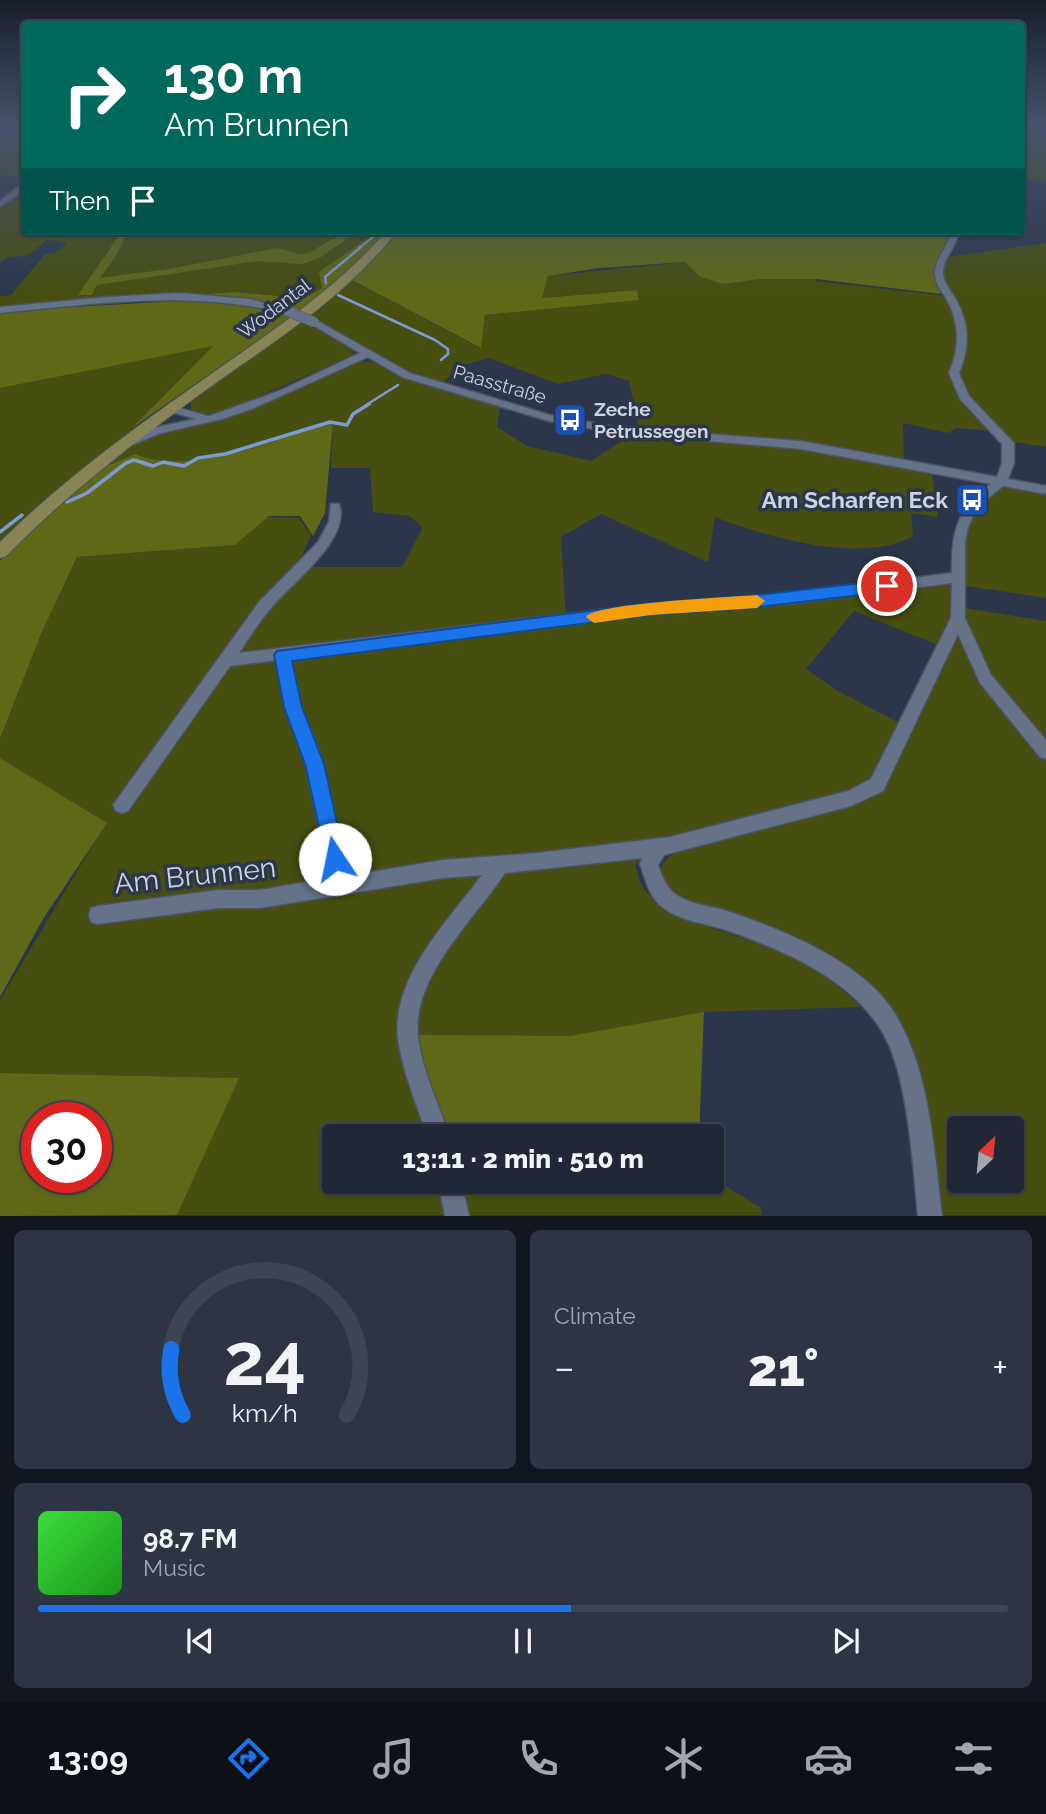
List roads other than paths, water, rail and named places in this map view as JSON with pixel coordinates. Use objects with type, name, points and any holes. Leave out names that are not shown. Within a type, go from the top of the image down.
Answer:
[{"type":"main road","name":"Wodantal","points":[[0,552],[48,506],[126,444],[343,282],[388,235]]},
{"type":"street","points":[[0,205],[21,189]]},
{"type":"street","points":[[954,235],[951,250],[941,263],[939,275],[959,314],[964,338],[963,354],[954,373],[964,397],[1008,443],[1008,463],[1001,482],[978,502],[962,524],[956,540],[958,618],[985,679],[1046,752]]},
{"type":"street","name":"Paasstraße","points":[[0,310],[199,296],[246,301],[285,310],[314,322],[366,354],[422,381],[589,426],[801,446],[1046,490]]},
{"type":"street","name":"Wodantal","points":[[126,444],[165,426],[212,418],[244,408],[366,354]]},
{"type":"street","points":[[167,412],[212,418]]},
{"type":"street","name":"Wodantal","points":[[167,412],[183,423]]},
{"type":"street","points":[[122,805],[264,606],[323,545],[335,522],[335,507]]},
{"type":"street","points":[[228,660],[651,609],[795,598],[959,577]]},
{"type":"street","name":"Am Brunnen","points":[[98,915],[218,899],[260,899],[443,869],[659,847],[851,798],[877,785],[958,618]]},
{"type":"street","points":[[283,655],[293,707],[311,750],[340,886]]},
{"type":"street","points":[[659,847],[649,864],[654,880],[669,901],[769,936],[832,967],[881,1011],[899,1046],[910,1088],[923,1153],[930,1216]]},
{"type":"street","points":[[434,1124],[408,1035],[410,1004],[422,975],[500,865]]},
{"type":"street","points":[[452,1194],[457,1216]]},
{"type":"waterway","points":[[359,248],[376,235]]},
{"type":"waterway","points":[[326,283],[325,277],[361,247]]},
{"type":"waterway","points":[[338,295],[435,340],[448,349],[448,354],[441,360]]},
{"type":"waterway","points":[[366,405],[398,385]]},
{"type":"waterway","points":[[67,502],[87,493],[126,463],[134,460],[153,466],[163,462],[184,466],[198,458],[225,454],[330,422],[347,425],[353,414],[369,404]]},
{"type":"waterway","points":[[0,532],[22,515]]},
{"type":"place","name":"Zeche Petrussegen","points":[[570,420]]},
{"type":"place","name":"Am Scharfen Eck","points":[[972,500]]}]
